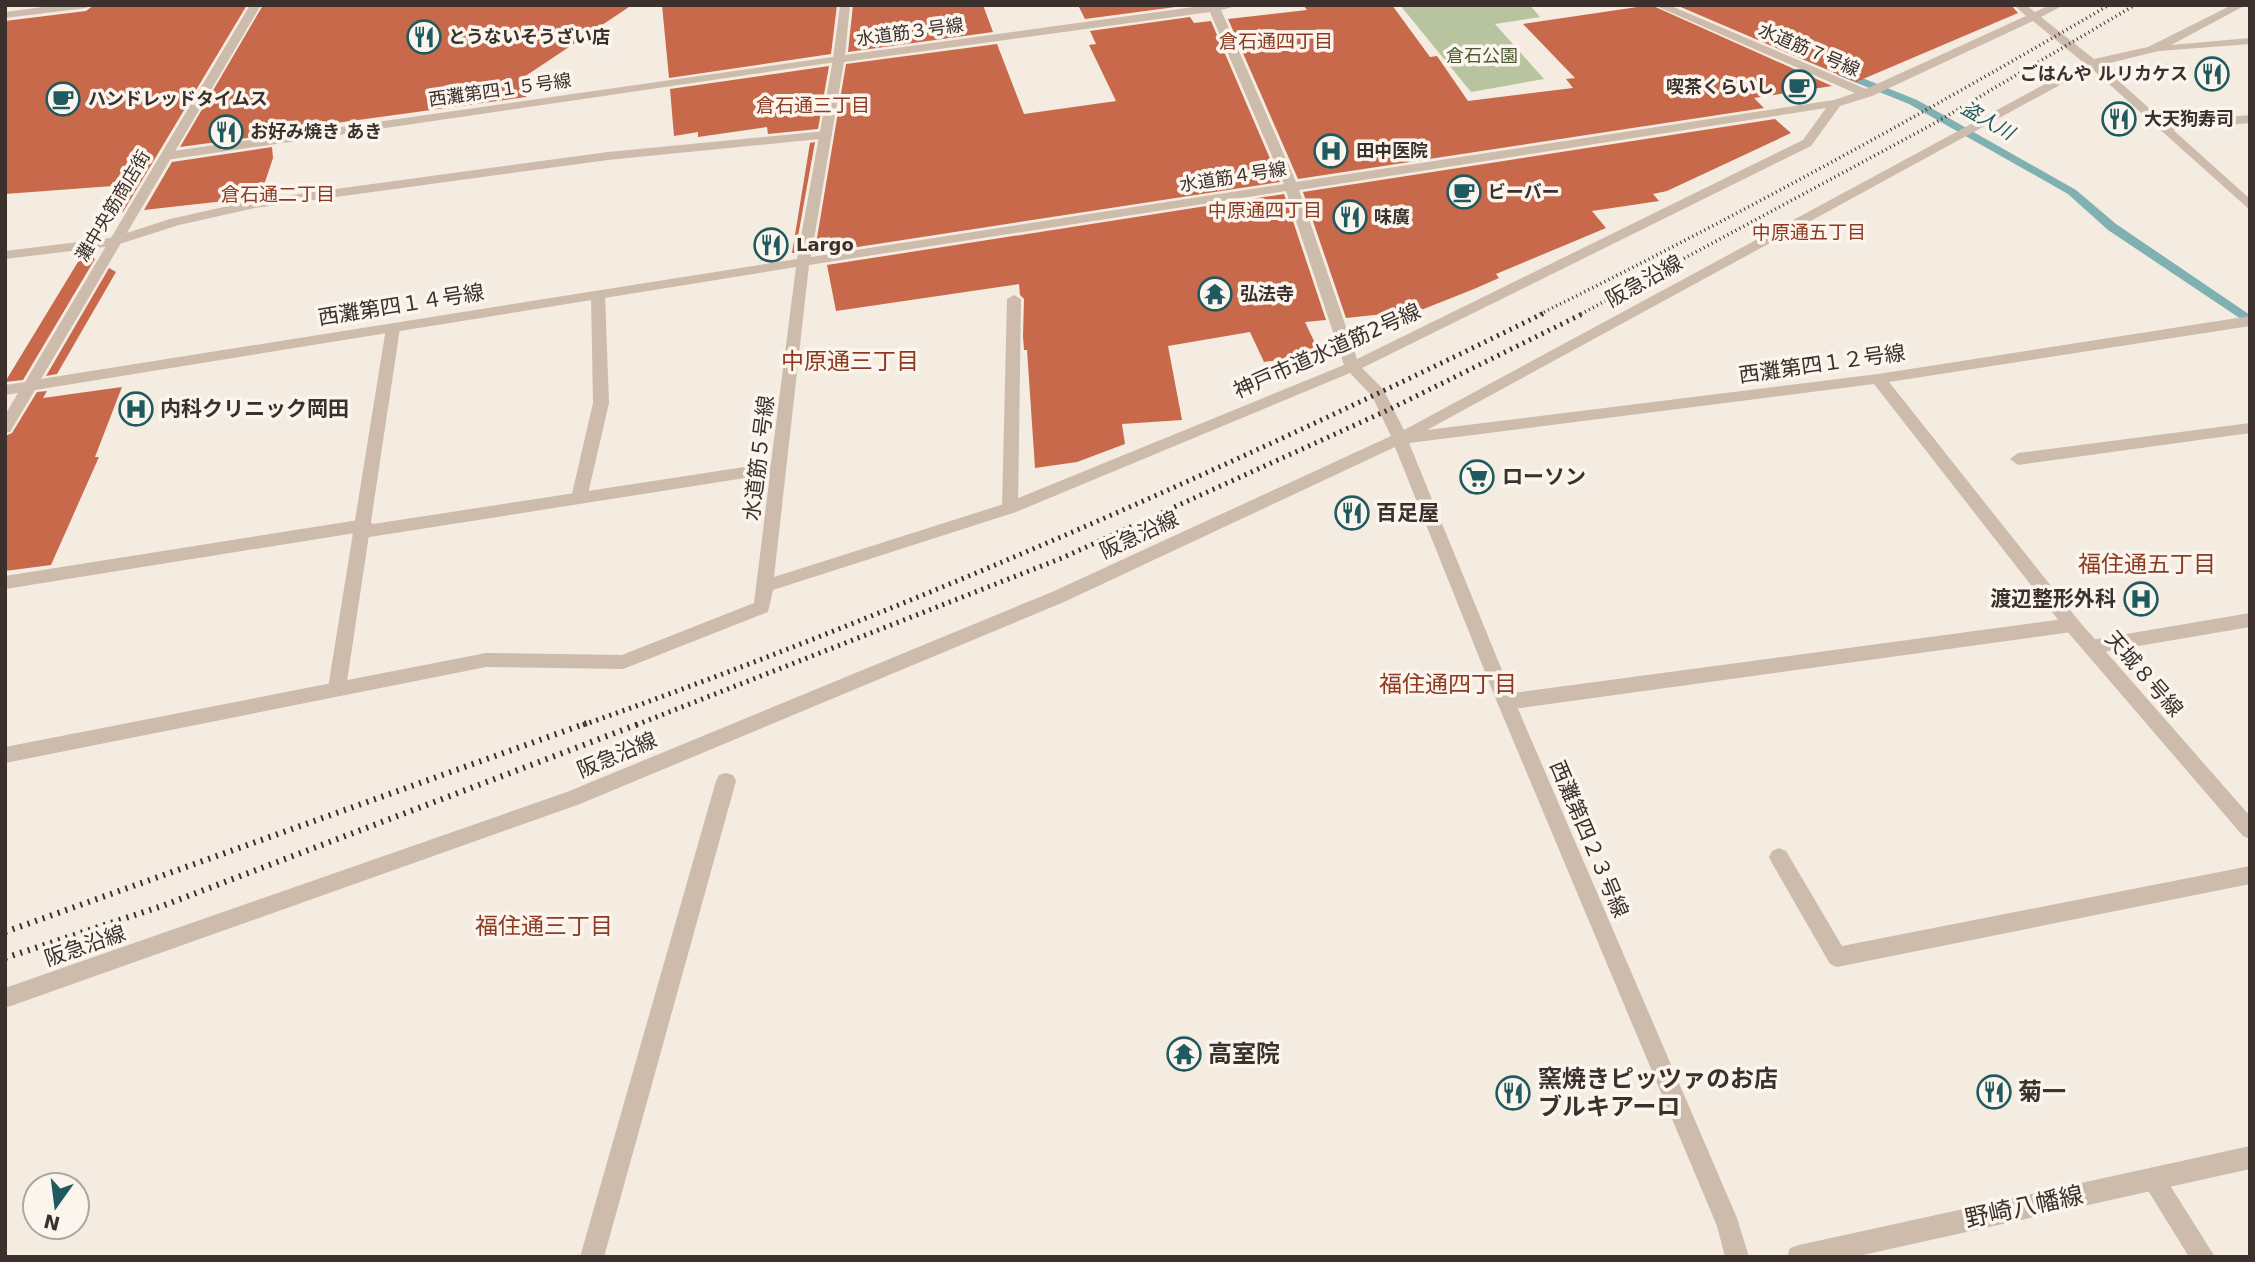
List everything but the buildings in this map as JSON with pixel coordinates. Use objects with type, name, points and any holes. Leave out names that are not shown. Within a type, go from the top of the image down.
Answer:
[{"type":"street","points":[[5,15],[86,5]]},
{"type":"street","name":"灘中央筋商店街","points":[[5,428],[256,5]]},
{"type":"street","name":"水道筋５号線","points":[[765,586],[804,257],[839,60],[845,5]]},
{"type":"street","name":"水道筋３号線","points":[[839,60],[1235,5]]},
{"type":"street","name":"水道筋７号線","points":[[1659,5],[1870,93]]},
{"type":"street","points":[[2019,5],[2092,62],[2247,201]]},
{"type":"street","points":[[1836,103],[1886,86],[2059,5]]},
{"type":"street","name":"阪急沿線","points":[[5,998],[573,798],[1058,597],[1399,439],[2092,62],[2152,50],[2241,5]]},
{"type":"street","points":[[1214,7],[1291,186],[1352,367]]},
{"type":"street","points":[[2152,50],[2250,41]]},
{"type":"street","name":"西灘第四１５号線","points":[[166,156],[839,60]]},
{"type":"street","name":"水道筋４号線","points":[[804,257],[1836,103]]},
{"type":"street","name":"神戸市道水道筋2号線","points":[[765,586],[1010,508],[1352,367],[1807,143],[1836,103]]},
{"type":"street","points":[[2162,127],[2250,119]]},
{"type":"street","points":[[5,255],[113,242],[174,222],[255,204],[608,156],[826,135]]},
{"type":"street","name":"西灘第四１４号線","points":[[5,390],[598,295],[804,257]]},
{"type":"street","points":[[579,498],[601,403],[598,295]]},
{"type":"street","points":[[1010,508],[1014,299]]},
{"type":"street","points":[[2240,323],[2250,335]]},
{"type":"street","name":"西灘第四１２号線","points":[[1399,439],[1878,379],[2240,323]]},
{"type":"street","points":[[337,688],[393,328]]},
{"type":"street","name":"西灘第四２３号線","points":[[1352,367],[1378,393],[1399,439],[1506,702],[1729,1226],[1737,1257]]},
{"type":"street","name":"天城８号線","points":[[1878,379],[2072,625],[2250,830]]},
{"type":"street","points":[[2018,459],[2250,428]]},
{"type":"street","points":[[5,583],[779,467]]},
{"type":"street","points":[[5,755],[486,660],[623,662],[762,607],[765,586]]},
{"type":"street","points":[[2091,646],[2250,620]]},
{"type":"street","points":[[1506,702],[2072,625]]},
{"type":"street","points":[[592,1257],[726,781]]},
{"type":"street","points":[[1779,857],[1837,957],[2250,875]]},
{"type":"street","name":"野崎八幡線","points":[[1799,1257],[2250,1157]]},
{"type":"street","points":[[2153,1179],[2203,1257]]},
{"type":"green space","name":"倉石公園","points":[[1400,5],[1530,5],[1540,17],[1495,24],[1544,79],[1471,92]]},
{"type":"waterway","name":"盗人川","points":[[1841,73],[1913,102],[2072,192],[2112,227],[2250,321]]},
{"type":"railway","points":[[1540,314],[1685,241],[1828,164],[2109,5]]},
{"type":"railway","points":[[1581,314],[1935,123],[2135,5]]},
{"type":"railway","points":[[583,725],[828,633],[1070,533],[1308,426],[1544,313]]},
{"type":"railway","points":[[636,725],[1062,558],[1388,410],[1584,313]]},
{"type":"railway","points":[[5,932],[587,723]]},
{"type":"railway","points":[[5,958],[162,906],[641,723]]},
{"type":"place","name":"とうないそうざい店","points":[[424,37]]},
{"type":"place","name":"ごはんや ルリカケス","points":[[2212,74]]},
{"type":"place","name":"喫茶くらいし","points":[[1799,87]]},
{"type":"place","name":"ハンドレッドタイムス","points":[[63,99]]},
{"type":"place","name":"大天狗寿司","points":[[2119,119]]},
{"type":"place","name":"お好み焼き あき","points":[[226,132]]},
{"type":"place","name":"田中医院","points":[[1331,151]]},
{"type":"place","name":"ビーバー","points":[[1464,192]]},
{"type":"place","name":"味廣","points":[[1350,217]]},
{"type":"place","name":"Largo","points":[[771,245]]},
{"type":"place","name":"弘法寺","points":[[1215,294]]},
{"type":"place","name":"内科クリニック岡田","points":[[136,409]]},
{"type":"place","name":"ローソン","points":[[1477,477]]},
{"type":"place","name":"百足屋","points":[[1352,513]]},
{"type":"place","name":"渡辺整形外科","points":[[2141,599]]},
{"type":"place","name":"高室院","points":[[1184,1054]]},
{"type":"place","name":"菊一","points":[[1994,1092]]},
{"type":"place","name":"窯焼きピッツァのお店 ブルキアーロ","points":[[1513,1093]]},
{"type":"district","name":"倉石通四丁目","points":[[1276,41]]},
{"type":"district","name":"倉石通三丁目","points":[[813,105]]},
{"type":"district","name":"倉石通二丁目","points":[[278,194]]},
{"type":"district","name":"中原通四丁目","points":[[1265,210]]},
{"type":"district","name":"中原通五丁目","points":[[1809,232]]},
{"type":"district","name":"中原通三丁目","points":[[850,361]]},
{"type":"district","name":"福住通五丁目","points":[[2147,564]]},
{"type":"district","name":"福住通四丁目","points":[[1448,684]]},
{"type":"district","name":"福住通三丁目","points":[[544,926]]}]
